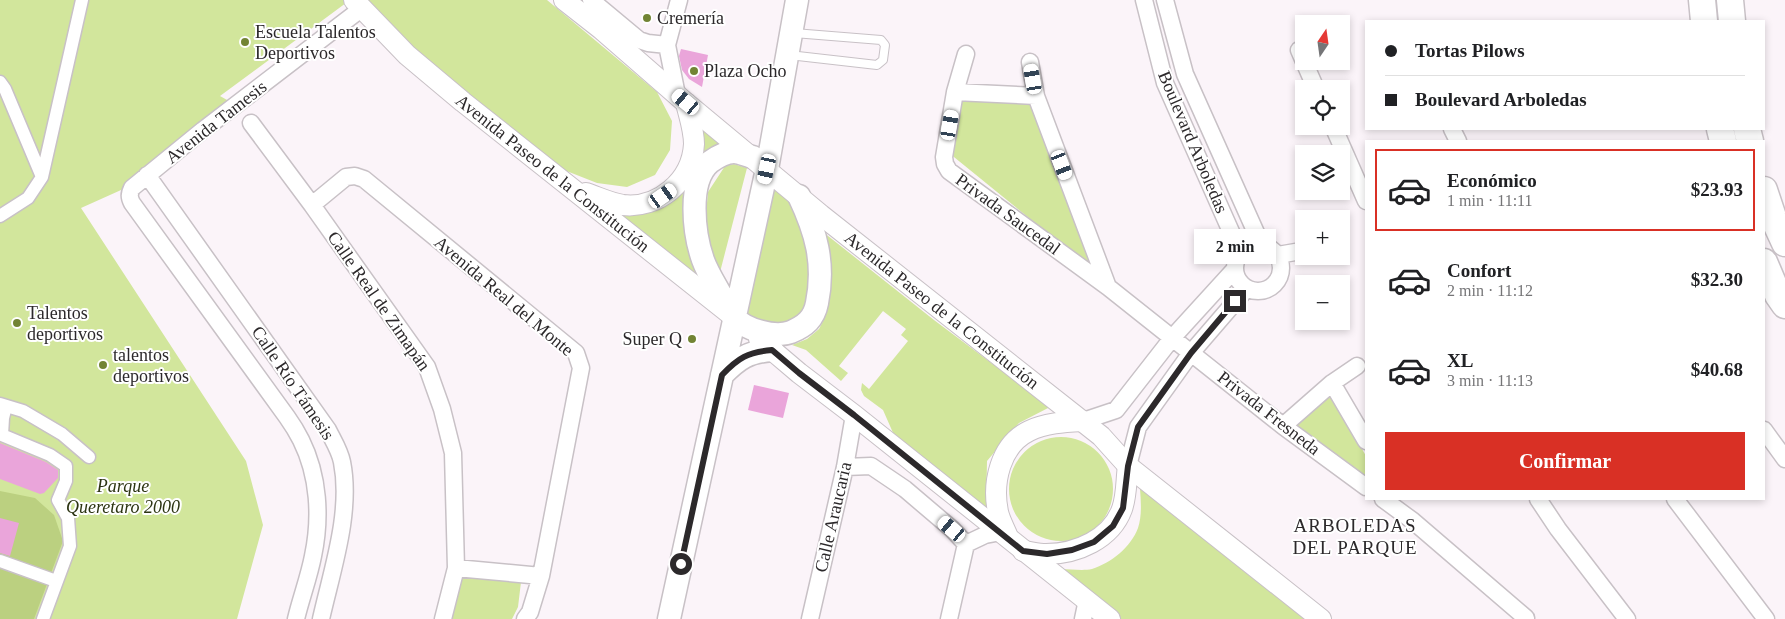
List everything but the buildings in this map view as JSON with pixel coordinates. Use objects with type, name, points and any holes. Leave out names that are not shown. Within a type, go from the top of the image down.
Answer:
[{"type":"highway","points":[[1702,0],[1704,20]]},
{"type":"highway","points":[[1730,0],[1732,20]]},
{"type":"highway","points":[[1765,193],[1785,243]]},
{"type":"highway","points":[[1765,264],[1785,305]]},
{"type":"main road","points":[[669,619],[735,318],[760,163],[789,44],[797,0]]},
{"type":"main road","points":[[760,163],[734,152],[718,156],[703,168],[696,188],[696,224],[703,260],[712,280],[735,318],[749,327],[766,333],[788,333],[802,327],[814,316],[816,309],[820,280],[819,256],[814,233],[799,196]]},
{"type":"main road","points":[[722,375],[732,364],[745,355],[772,350]]},
{"type":"street","points":[[0,216],[28,198],[42,177],[82,0]]},
{"type":"street","name":"Avenida Paseo de la Constitución","points":[[564,0],[799,196],[1083,421],[1101,436],[1128,466],[1321,619]]},
{"type":"street","points":[[591,0],[639,40],[648,44],[667,45]]},
{"type":"street","points":[[568,186],[604,200],[624,205],[644,204],[668,193],[679,183],[685,174],[692,155],[694,135],[667,45],[679,0]]},
{"type":"street","points":[[1145,4],[1166,2]]},
{"type":"street","name":"Boulevard Arboledas","points":[[1166,2],[1185,74],[1261,244]]},
{"type":"street","name":"Boulevard Arboledas","points":[[1145,4],[1166,82],[1240,252]]},
{"type":"street","name":"Avenida Paseo de la Constitución","points":[[358,5],[407,55],[463,102],[1011,541],[1085,610],[1110,619]]},
{"type":"street","name":"Avenida Tamesis","points":[[132,203],[129,197],[132,188],[358,5]]},
{"type":"street","name":"Privada Saucedal","points":[[966,54],[956,92],[944,157],[949,171],[1173,337]]},
{"type":"street","name":"Privada Saucedal","points":[[1030,62],[1036,96],[1108,287]]},
{"type":"street","points":[[0,82],[5,89],[42,177]]},
{"type":"street","points":[[956,92],[1036,96]]},
{"type":"street","name":"Calle Real de Zimapán","points":[[251,123],[312,205],[427,367],[442,409],[453,452],[456,568],[443,619]]},
{"type":"street","points":[[1338,135],[1361,179],[1365,197]]},
{"type":"street","name":"Calle Río Támesis","points":[[147,176],[328,430],[342,460],[345,491],[341,528],[321,619]]},
{"type":"street","name":"Avenida Real del Monte","points":[[312,205],[346,177],[355,176],[364,180],[576,353],[581,368],[541,576],[526,619]]},
{"type":"street","name":"Calle Río Támesis","points":[[132,203],[302,440],[317,495],[318,513],[313,556],[296,619]]},
{"type":"street","points":[[1011,541],[998,512],[996,487],[999,466],[1010,446],[1028,431],[1046,426],[1083,421],[1116,410],[1173,337],[1234,269],[1240,252],[1250,246],[1261,244],[1271,248],[1278,255],[1282,266],[1279,278],[1270,288],[1259,291],[1247,288],[1238,280],[1234,269]]},
{"type":"street","points":[[1278,255],[1295,251]]},
{"type":"street","points":[[966,544],[985,535],[1011,541],[1047,554],[1072,550],[1094,542],[1113,526],[1123,508],[1128,466],[1138,427],[1191,353],[1247,288]]},
{"type":"street","name":"Privada Fresneda","points":[[1173,337],[1283,426],[1365,486]]},
{"type":"street","points":[[1283,426],[1332,383],[1357,366]]},
{"type":"street","points":[[1332,383],[1365,439]]},
{"type":"street","points":[[43,619],[70,546],[68,518],[58,500],[66,481],[66,466],[50,455],[2,435],[3,405],[23,410],[62,434],[89,457]]},
{"type":"street","name":"Calle Araucaria","points":[[810,619],[845,466],[854,415]]},
{"type":"street","points":[[1765,431],[1785,459]]},
{"type":"street","points":[[845,466],[871,466],[905,489],[952,529],[966,544]]},
{"type":"street","points":[[317,495],[345,491]]},
{"type":"street","points":[[1384,500],[1413,521],[1526,618]]},
{"type":"street","points":[[1401,500],[1413,521]]},
{"type":"street","points":[[1539,500],[1558,529],[1627,619]]},
{"type":"street","points":[[1676,500],[1766,619]]},
{"type":"street","points":[[948,619],[966,544]]},
{"type":"street","points":[[0,561],[56,581]]},
{"type":"street","points":[[456,568],[541,576]]},
{"type":"lane","points":[[881,40],[885,45],[883,60],[877,65],[789,44],[881,40]]},
{"type":"green space","name":"Parque Queretaro 2000","points":[[0,0],[350,0],[220,96],[236,105],[130,186],[81,208],[246,461],[263,525],[237,619],[0,619]]},
{"type":"green space","points":[[367,0],[547,0],[657,92],[672,121],[670,150],[655,175],[627,187],[597,183],[564,170],[412,49]]},
{"type":"green space","points":[[962,98],[1033,101],[1103,278],[949,153]]},
{"type":"green space","points":[[697,123],[722,146],[700,160],[683,204],[699,277],[610,209],[676,193]]},
{"type":"green space","points":[[734,164],[747,168],[719,276],[710,255],[705,225],[708,192],[725,166]]},
{"type":"green space","points":[[772,183],[786,197],[796,211],[802,225],[808,255],[809,306],[791,323],[766,327],[743,315]]},
{"type":"green space","points":[[818,228],[934,320],[1050,407],[1019,423],[987,461],[986,511],[894,435],[883,410],[864,396],[861,390],[862,383],[869,389],[908,341],[901,335],[906,329],[883,311],[839,366],[848,373],[841,381],[806,350],[792,345],[807,339],[819,329],[825,317],[829,275]]},
{"type":"green space","points":[[1330,393],[1365,454],[1365,482],[1292,426]]},
{"type":"green space","points":[[1061,437],[1081,441],[1098,452],[1109,469],[1113,489],[1109,509],[1098,526],[1081,537],[1061,541],[1041,537],[1024,526],[1013,509],[1009,489],[1013,469],[1024,452],[1041,441]]},
{"type":"green space","points":[[1143,485],[1309,619],[1116,619],[1061,569],[1092,569],[1106,563],[1131,542],[1138,528],[1141,514],[1140,489]]},
{"type":"green space","points":[[0,491],[35,498],[54,515],[63,541],[34,619],[0,619]]},
{"type":"green space","points":[[461,576],[521,582],[518,607],[512,619],[451,619]]},
{"type":"place","name":"Cremería","points":[[647,18]]},
{"type":"place","name":"Escuela Talentos Deportivos","points":[[245,42]]},
{"type":"place","name":"Plaza Ocho","points":[[694,71]]},
{"type":"place","name":"Talentos deportivos","points":[[17,323]]},
{"type":"place","name":"Super Q","points":[[692,339]]},
{"type":"place","name":"talentos deportivos","points":[[103,365]]},
{"type":"district","name":"ARBOLEDAS DEL PARQUE","points":[[1355,536]]},
{"type":"route","points":[[681,564],[722,375],[732,364],[745,355],[758,351],[772,350],[1023,551],[1047,554],[1072,550],[1094,542],[1113,526],[1123,508],[1128,466],[1138,427],[1191,353],[1235,301]]}]
